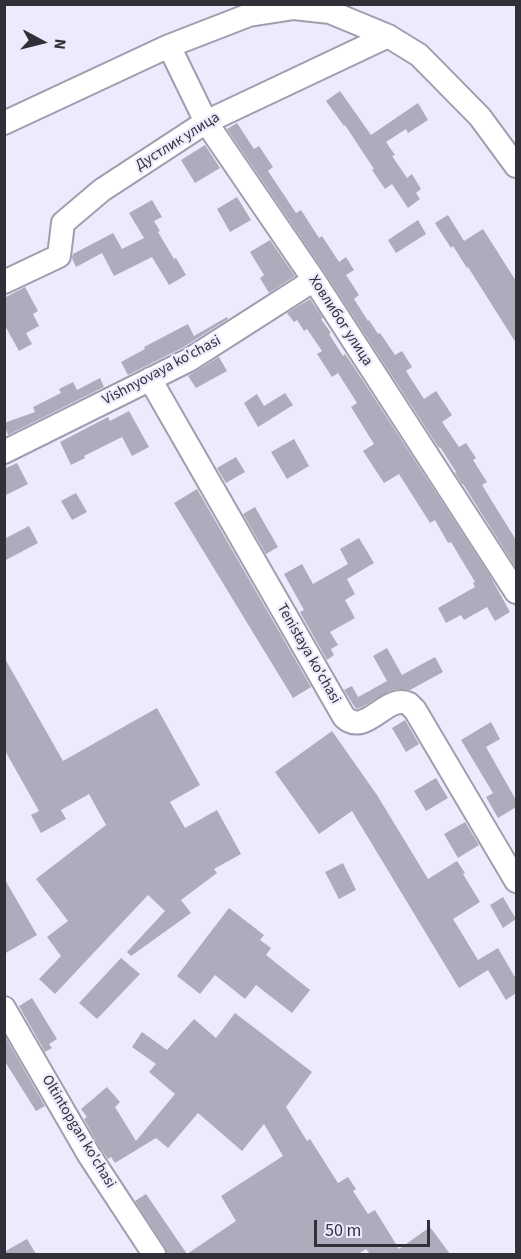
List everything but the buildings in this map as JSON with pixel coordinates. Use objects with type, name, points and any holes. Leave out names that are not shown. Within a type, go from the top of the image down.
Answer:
[{"type":"street","points":[[4,123],[169,46],[249,15],[294,8],[330,12],[388,36],[419,55],[480,117],[516,166]]},
{"type":"street","name":"Дустлик улица","points":[[4,282],[59,256],[63,224],[102,190],[206,122],[388,36]]},
{"type":"street","name":"Ховлибог улица","points":[[169,46],[206,122],[314,280],[516,592]]},
{"type":"street","name":"Vishnyovaya ko'chasi","points":[[4,452],[189,360],[314,280]]},
{"type":"street","name":"Tenistaya ko'chasi","points":[[150,379],[344,717],[349,722],[362,722],[393,704],[401,702],[409,704],[416,710],[516,881]]},
{"type":"street","name":"Oltintopgan ko'chasi","points":[[4,1008],[89,1155],[154,1254]]}]
